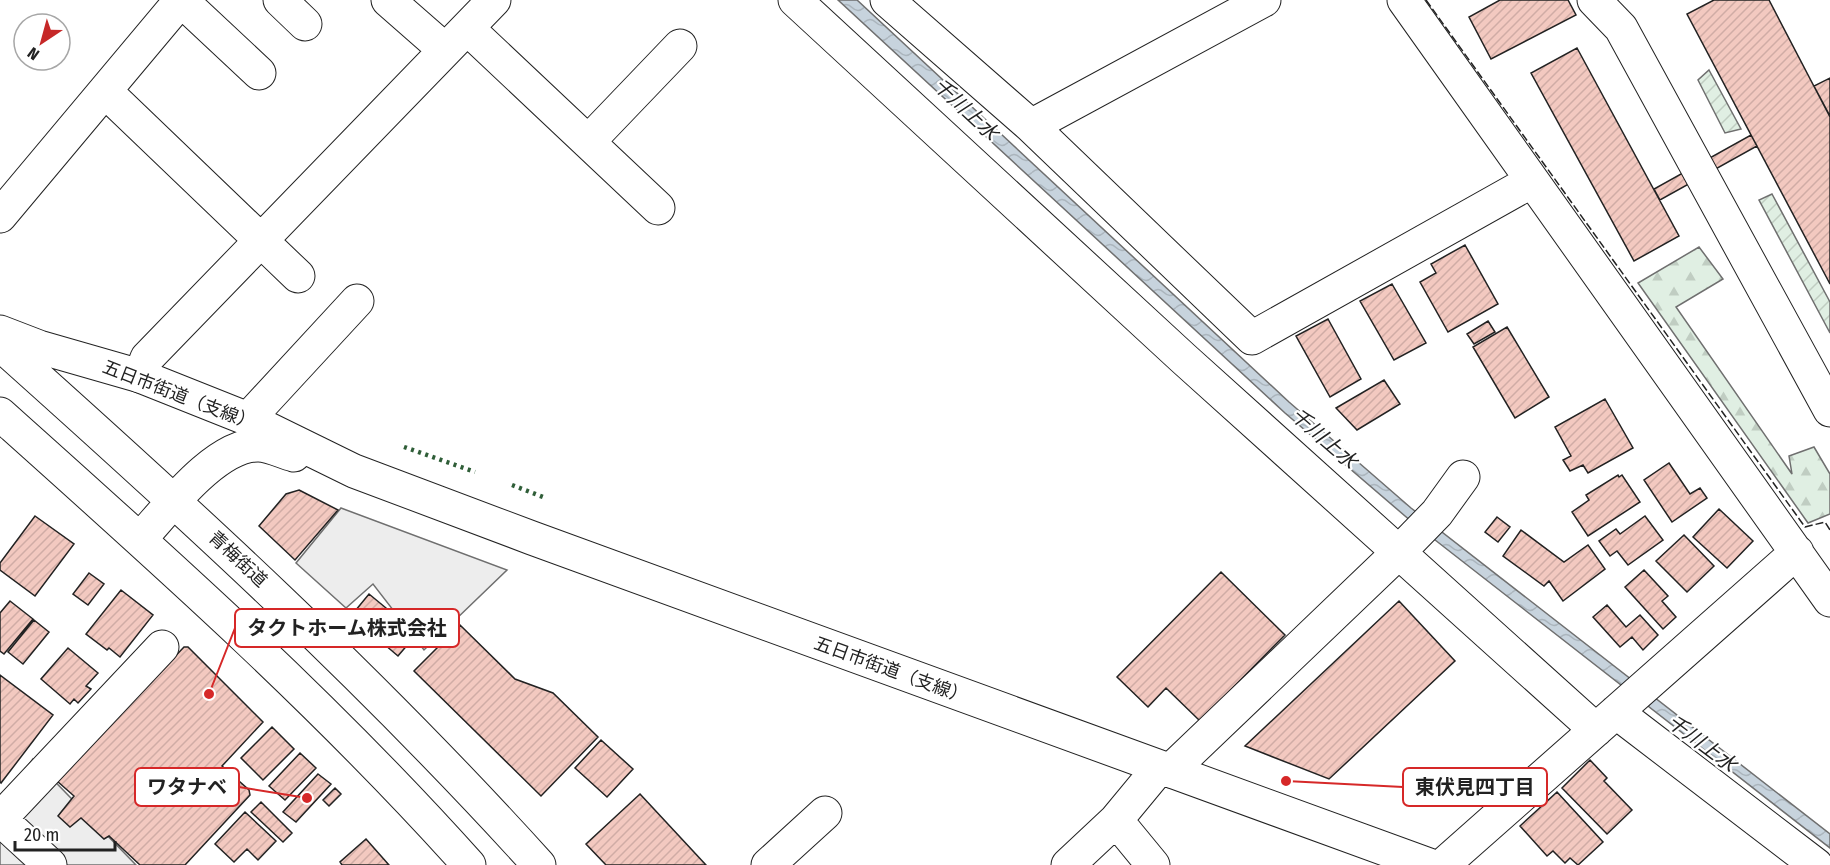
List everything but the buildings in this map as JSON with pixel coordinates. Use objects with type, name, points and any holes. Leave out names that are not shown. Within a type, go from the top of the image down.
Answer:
[{"type":"street","points":[[0,216],[181,0],[259,73]]},
{"type":"street","points":[[280,0],[305,24]]},
{"type":"street","points":[[388,0],[456,39],[588,142],[658,208]]},
{"type":"street","points":[[140,376],[147,358],[262,242],[494,0]]},
{"type":"street","points":[[795,0],[1183,358],[1399,552],[1622,707],[1816,865]]},
{"type":"street","points":[[887,0],[1031,126],[1251,338],[1532,181]]},
{"type":"street","points":[[1031,126],[1264,0]]},
{"type":"street","points":[[1404,0],[1532,181],[1812,560],[1830,600]]},
{"type":"street","points":[[1594,0],[1621,28],[1830,410]]},
{"type":"street","points":[[588,142],[680,46]]},
{"type":"street","points":[[105,91],[298,276]]},
{"type":"street","points":[[248,419],[357,301]]},
{"type":"street","name":"五日市街道（支線）","points":[[0,332],[39,347],[140,376],[248,419],[354,471]]},
{"type":"street","name":"青梅街道","points":[[0,344],[175,501],[381,696],[539,865]]},
{"type":"street","points":[[0,414],[237,627],[347,734],[469,865]]},
{"type":"street","name":"五日市街道（支線）","points":[[140,539],[175,501],[220,459],[237,449],[259,445],[354,471],[1413,862]]},
{"type":"street","points":[[1068,865],[1165,769],[1399,552],[1437,513],[1463,477]]},
{"type":"street","points":[[1443,865],[1622,707],[1812,560]]},
{"type":"street","points":[[51,865],[25,845],[0,819],[162,647]]},
{"type":"street","points":[[768,865],[825,813]]},
{"type":"street","points":[[1116,820],[1153,865]]},
{"type":"green space","points":[[1709,70],[1741,129],[1725,133],[1698,80]]},
{"type":"green space","points":[[1772,194],[1830,302],[1830,333],[1759,200]]},
{"type":"green space","points":[[1699,247],[1723,279],[1676,307],[1792,474],[1789,456],[1814,447],[1830,474],[1830,514],[1808,523],[1638,283]]},
{"type":"shaded area","points":[[341,508],[507,570],[424,650],[373,584],[346,608],[296,563]]},
{"type":"shaded area","points":[[33,759],[136,865],[0,865],[0,802]]},
{"type":"water","name":"千川上水","points":[[838,0],[857,0],[1289,402],[1411,508],[1830,834],[1830,848],[1412,522],[1285,413]]},
{"type":"hedge","points":[[404,447],[475,472]]},
{"type":"hedge","points":[[512,485],[543,497]]},
{"type":"fence","points":[[1426,0],[1805,527],[1825,522],[1830,530]]},
{"type":"place","name":"タクトホーム株式会社","points":[[209,694]]},
{"type":"place","name":"東伏見四丁目","points":[[1286,781]]},
{"type":"place","name":"ワタナベ","points":[[307,798]]}]
